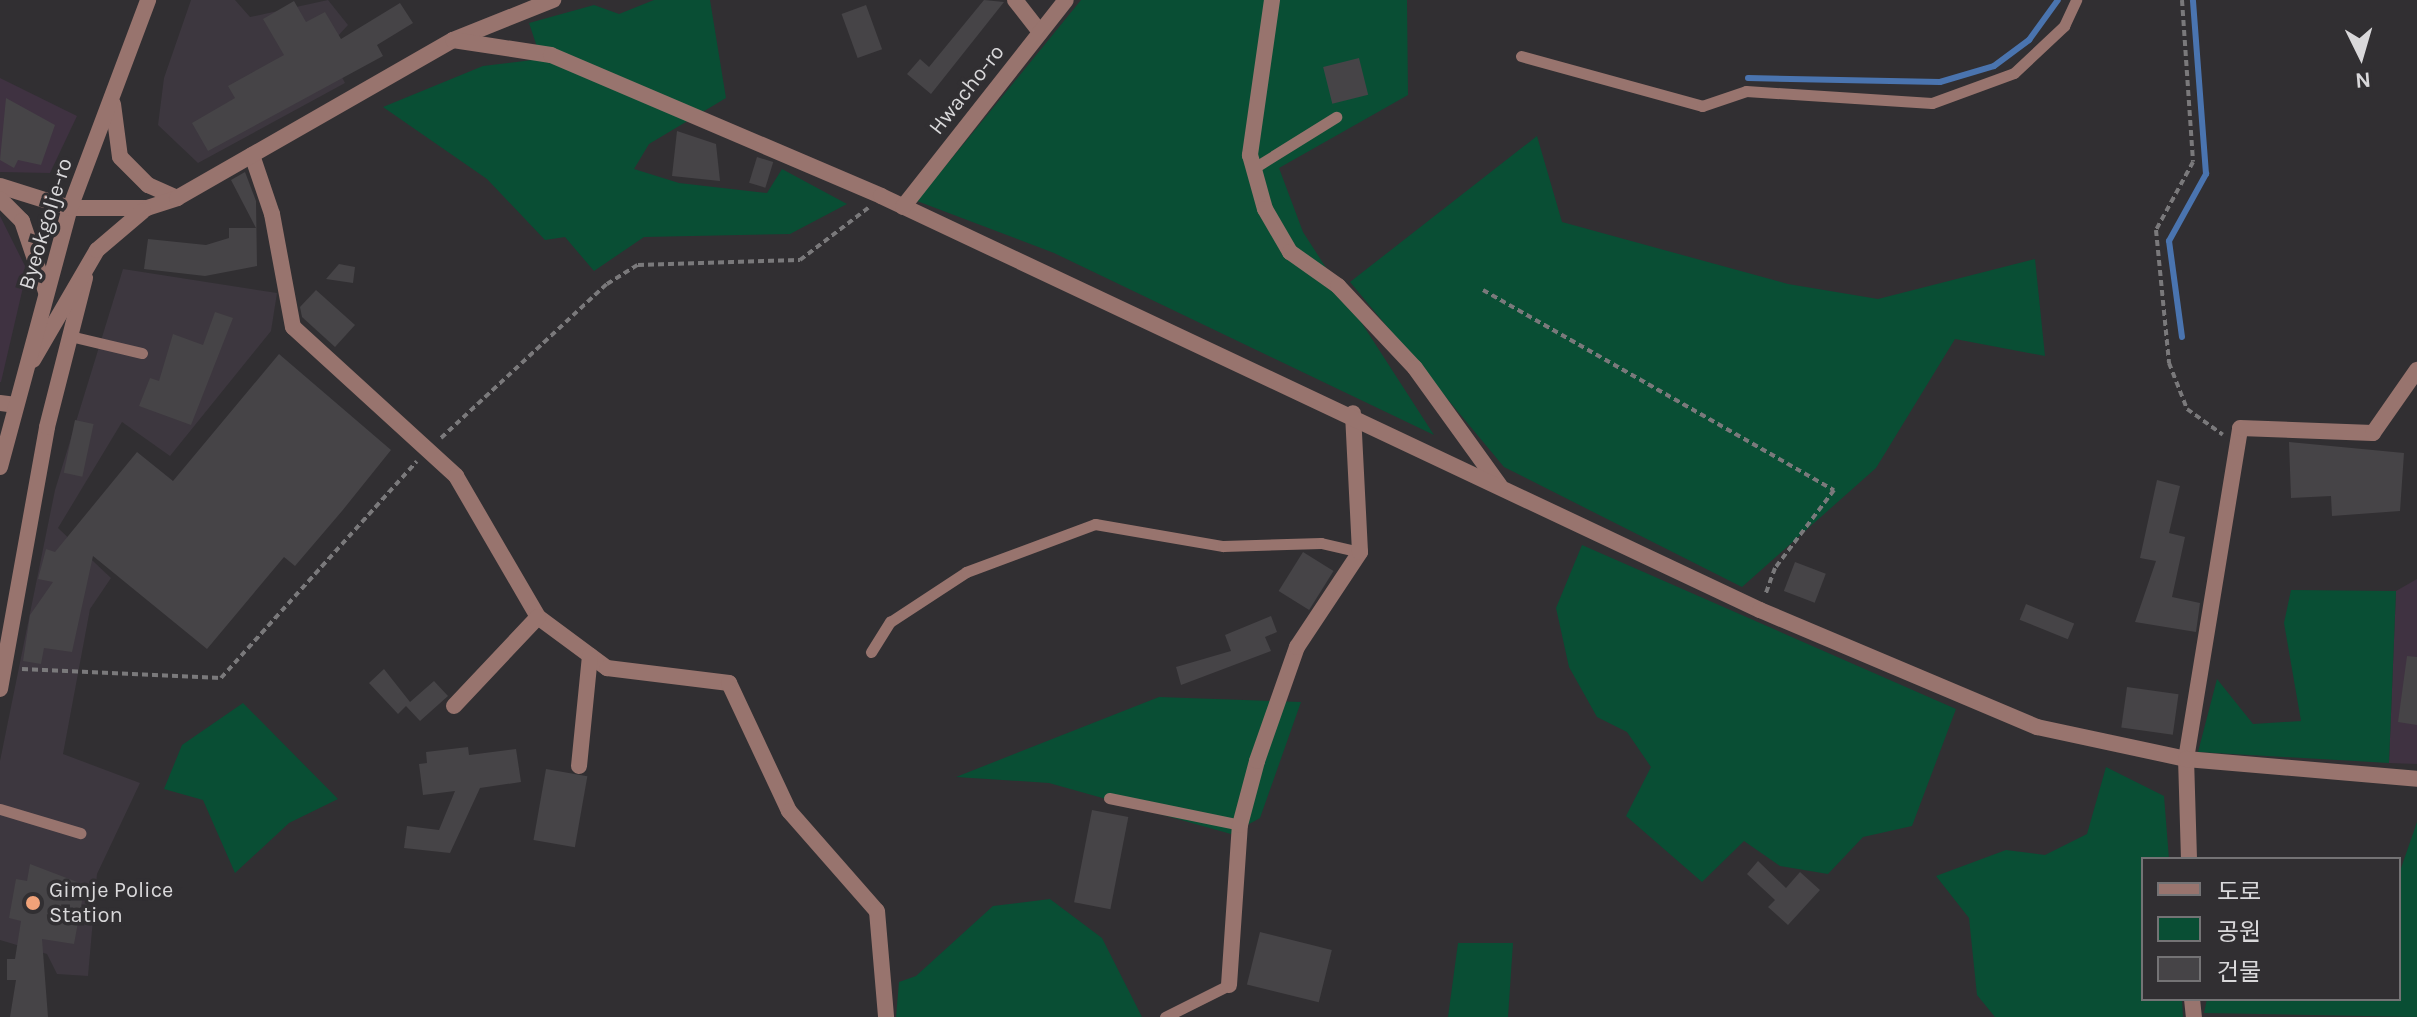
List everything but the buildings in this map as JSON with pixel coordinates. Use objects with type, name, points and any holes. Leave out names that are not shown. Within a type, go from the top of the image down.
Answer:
[{"type":"street","name":"Byeokgolje-ro","points":[[0,467],[8,404],[26,372],[70,208],[148,0]]},
{"type":"street","points":[[26,372],[116,228],[147,208],[177,198],[453,40],[551,0]]},
{"type":"street","points":[[1015,0],[1040,32]]},
{"type":"street","name":"Hwacho-ro","points":[[903,207],[1066,0]]},
{"type":"street","points":[[1272,0],[1254,168],[1265,209],[1290,252],[1338,286],[1415,368],[1500,486]]},
{"type":"street","points":[[453,40],[551,55],[903,207],[1353,413],[1760,610],[2037,727],[2186,759],[2417,779]]},
{"type":"street","points":[[112,95],[120,157],[148,185],[177,198]]},
{"type":"street","points":[[252,155],[272,214],[293,327],[456,476],[538,617],[590,656],[642,678],[729,683],[789,811],[877,911],[886,1017]]},
{"type":"street","points":[[0,186],[70,208],[147,208]]},
{"type":"street","points":[[0,199],[22,221],[47,294]]},
{"type":"street","points":[[0,689],[70,336],[85,278]]},
{"type":"street","points":[[2189,857],[2186,759],[2240,428],[2373,433],[2417,370]]},
{"type":"street","points":[[1229,985],[1240,825],[1297,647],[1360,552],[1353,413]]},
{"type":"street","points":[[454,706],[538,617]]},
{"type":"street","points":[[579,766],[590,656]]},
{"type":"lane","points":[[1521,56],[1702,106],[1746,91],[1932,103],[2014,73],[2064,26],[2076,0]]},
{"type":"lane","points":[[1254,168],[1336,117]]},
{"type":"lane","points":[[70,336],[142,353]]},
{"type":"lane","points":[[871,652],[890,622],[966,572],[1095,524],[1223,546],[1321,543],[1360,552]]},
{"type":"lane","points":[[1109,798],[1240,825]]},
{"type":"lane","points":[[0,809],[80,833]]},
{"type":"lane","points":[[1165,1017],[1229,985]]},
{"type":"path","points":[[2182,0],[2193,162],[2156,230],[2169,363],[2187,409],[2238,445]]},
{"type":"path","points":[[1483,290],[1834,490],[1775,568],[1760,610]]},
{"type":"shaded area","points":[[191,0],[235,0],[250,17],[328,0],[348,25],[327,48],[345,83],[198,163],[158,125],[164,78]]},
{"type":"shaded area","points":[[0,78],[77,116],[50,173],[0,172]]},
{"type":"shaded area","points":[[0,216],[27,270],[1,382],[0,382]]},
{"type":"shaded area","points":[[123,269],[277,293],[271,331],[170,456],[122,422],[58,528],[111,578],[90,609],[63,754],[140,783],[97,874],[88,976],[57,974],[47,954],[0,940],[0,761],[55,490]]},
{"type":"shaded area","points":[[2417,579],[2417,764],[2389,763],[2396,591]]},
{"type":"green space","points":[[654,0],[710,0],[726,98],[649,144],[634,169],[679,183],[767,193],[782,169],[847,204],[790,234],[644,237],[594,271],[565,237],[545,240],[487,179],[383,107],[483,66],[541,59],[529,23],[594,5],[619,14]]},
{"type":"green space","points":[[1081,0],[1407,0],[1408,95],[1279,168],[1303,232],[1434,435],[1054,253],[917,201]]},
{"type":"green space","points":[[1537,136],[1562,222],[1788,284],[1878,299],[2035,259],[2045,356],[1955,339],[1876,468],[1742,587],[1504,467],[1350,282]]},
{"type":"green space","points":[[1582,545],[1956,709],[1912,826],[1863,837],[1828,874],[1780,866],[1744,841],[1702,882],[1626,816],[1651,767],[1627,732],[1597,717],[1569,667],[1556,608]]},
{"type":"green space","points":[[2291,590],[2396,591],[2389,763],[2198,752],[2217,679],[2253,724],[2301,721],[2284,623]]},
{"type":"green space","points":[[1159,697],[1301,702],[1260,818],[1231,834],[1049,783],[956,777]]},
{"type":"green space","points":[[243,703],[338,799],[289,823],[235,873],[203,800],[164,789],[182,745]]},
{"type":"green space","points":[[2106,767],[2164,796],[2169,857],[2141,857],[2141,1001],[2182,1001],[2183,1017],[1995,1017],[1977,995],[1969,918],[1936,876],[2006,850],[2045,855],[2087,834]]},
{"type":"green space","points":[[2417,822],[2417,1017],[2204,1013],[2207,1001],[2401,1001],[2401,868]]},
{"type":"green space","points":[[1050,899],[1102,938],[1142,1017],[896,1017],[899,982],[916,976],[993,906]]},
{"type":"green space","points":[[1458,943],[1513,943],[1508,1017],[1448,1017]]},
{"type":"waterway","points":[[1748,78],[1940,82],[1994,66],[2029,40],[2058,0]]},
{"type":"waterway","points":[[2182,337],[2169,241],[2206,174],[2193,0]]},
{"type":"place","name":"Gimje Police Station","points":[[33,903]]}]
